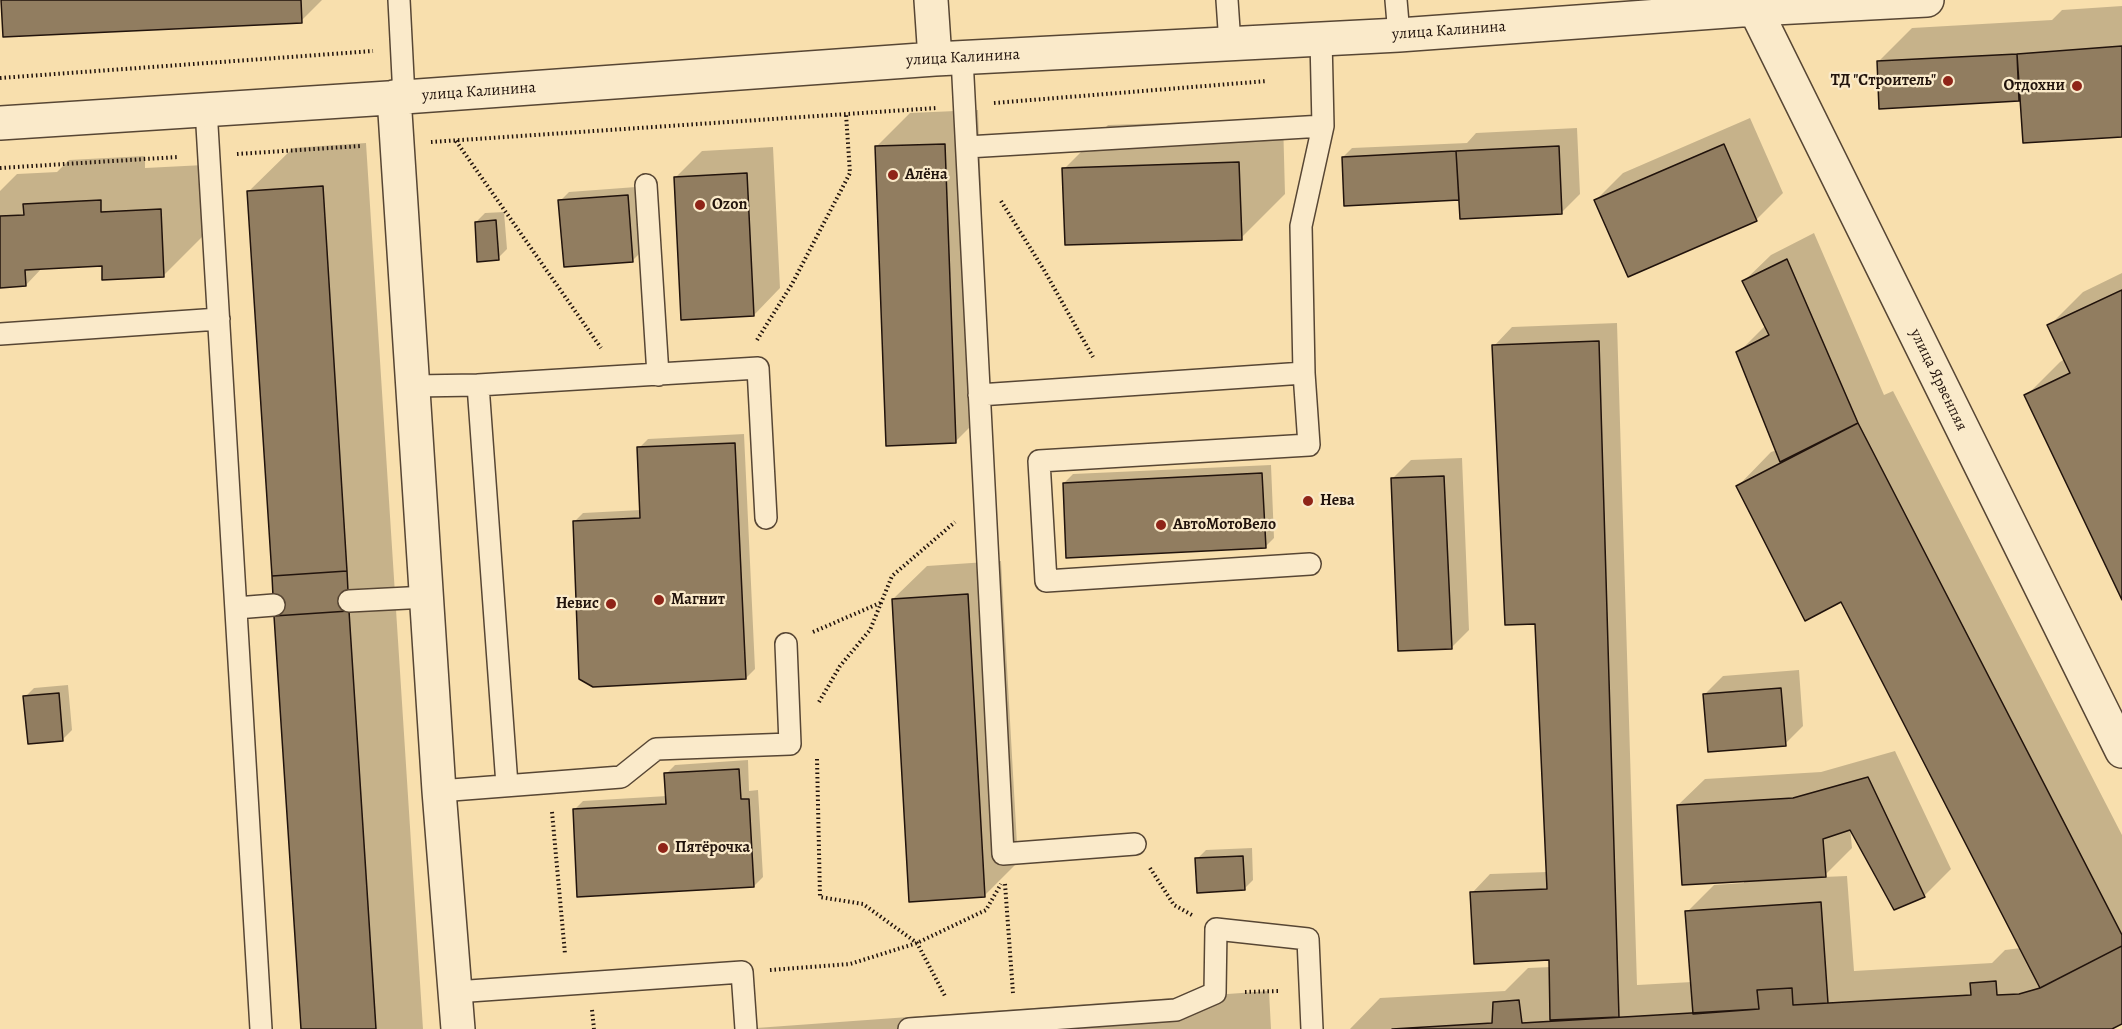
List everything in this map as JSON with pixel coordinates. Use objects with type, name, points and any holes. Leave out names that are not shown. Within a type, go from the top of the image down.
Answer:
[{"type":"street","points":[[931,0],[949,59]]},
{"type":"street","name":"улица Калинина","points":[[0,123],[949,59],[1399,35],[1652,8],[1755,9],[1927,0]]},
{"type":"street","name":"улица Ярвенпяя","points":[[1755,9],[2122,752]]},
{"type":"street","points":[[399,97],[397,144],[439,790],[458,1029]]},
{"type":"lane","points":[[399,0],[402,49],[399,97]]},
{"type":"lane","points":[[1227,0],[1230,44]]},
{"type":"lane","points":[[1396,0],[1399,35]]},
{"type":"lane","points":[[1310,564],[1046,581],[1039,461],[1309,445],[1304,373],[1301,226],[1323,126],[1321,39]]},
{"type":"lane","points":[[949,59],[965,106],[1003,854],[1135,844]]},
{"type":"lane","points":[[206,109],[261,1029]]},
{"type":"lane","points":[[967,147],[1323,126]]},
{"type":"lane","points":[[646,186],[658,375]]},
{"type":"lane","points":[[0,334],[219,319]]},
{"type":"lane","points":[[414,386],[478,385],[758,368],[766,518]]},
{"type":"lane","points":[[979,395],[1304,373]]},
{"type":"lane","points":[[478,385],[507,785]]},
{"type":"lane","points":[[349,601],[427,597]]},
{"type":"lane","points":[[236,608],[274,605]]},
{"type":"lane","points":[[439,790],[621,777],[656,749],[790,744],[786,644]]},
{"type":"lane","points":[[909,1029],[1176,1010],[1215,993],[1216,929],[1308,939],[1312,1029]]},
{"type":"lane","points":[[455,992],[742,972],[746,1029]]},
{"type":"path","points":[[0,78],[402,49]]},
{"type":"path","points":[[0,168],[965,106],[1322,76]]},
{"type":"path","points":[[758,368],[757,337],[792,284],[850,173],[846,114]]},
{"type":"path","points":[[456,140],[621,376]]},
{"type":"path","points":[[997,194],[1044,270],[1109,386]]},
{"type":"path","points":[[816,707],[840,666],[870,630],[892,576],[984,498]]},
{"type":"path","points":[[786,644],[881,603]]},
{"type":"path","points":[[817,754],[820,897],[863,904],[917,943],[962,1025]]},
{"type":"path","points":[[549,782],[567,984]]},
{"type":"path","points":[[1135,844],[1174,905],[1216,929]]},
{"type":"path","points":[[742,972],[850,964],[917,943],[986,910],[1005,879],[1016,1021]]},
{"type":"path","points":[[1215,993],[1310,990]]},
{"type":"building","points":[[1,0],[301,0],[302,23],[3,37]]},
{"type":"building","points":[[2122,46],[2122,137],[2023,143],[2017,54]]},
{"type":"building","name":"ТД \"Строитель\"","points":[[2017,54],[2019,101],[1879,109],[1877,61]]},
{"type":"building","points":[[945,144],[956,443],[886,446],[875,146]]},
{"type":"building","points":[[1724,144],[1757,221],[1628,277],[1594,200]]},
{"type":"building","points":[[1559,146],[1562,214],[1460,219],[1456,151]]},
{"type":"building","points":[[1456,151],[1459,200],[1344,206],[1342,157]]},
{"type":"building","points":[[1239,162],[1242,240],[1065,245],[1062,168]]},
{"type":"building","points":[[747,173],[754,316],[681,320],[674,177]]},
{"type":"building","points":[[323,186],[347,571],[272,576],[247,191]]},
{"type":"building","points":[[628,195],[633,262],[564,267],[558,200]]},
{"type":"building","points":[[101,200],[101,212],[161,209],[164,277],[102,280],[102,266],[25,270],[26,286],[0,288],[0,216],[24,215],[23,204]]},
{"type":"building","points":[[496,220],[499,260],[477,262],[475,222]]},
{"type":"building","points":[[1787,259],[1858,423],[1780,462],[1736,352],[1769,335],[1742,281]]},
{"type":"building","points":[[2122,290],[2122,600],[2024,395],[2070,373],[2047,325]]},
{"type":"building","points":[[1599,341],[1619,1017],[1550,1020],[1549,960],[1474,964],[1470,892],[1547,889],[1535,624],[1505,625],[1492,345]]},
{"type":"building","points":[[1858,423],[2122,935],[2122,946],[2040,988],[1841,602],[1805,621],[1736,486]]},
{"type":"building","name":"Магнит","points":[[735,443],[746,679],[593,687],[579,679],[573,521],[640,518],[637,447]]},
{"type":"building","points":[[1262,473],[1266,548],[1066,558],[1063,483]]},
{"type":"building","points":[[1444,476],[1452,649],[1398,651],[1391,478]]},
{"type":"building","points":[[347,571],[349,611],[274,616],[272,576]]},
{"type":"building","points":[[968,594],[985,897],[909,902],[892,599]]},
{"type":"building","points":[[349,611],[376,1029],[301,1029],[274,616]]},
{"type":"building","points":[[1781,688],[1786,746],[1708,752],[1703,694]]},
{"type":"building","points":[[59,693],[63,741],[28,744],[23,696]]},
{"type":"building","name":"Пятёрочка","points":[[739,769],[741,799],[749,799],[754,887],[577,897],[573,809],[666,804],[664,773]]},
{"type":"building","points":[[1868,777],[1925,897],[1894,910],[1850,830],[1823,839],[1826,877],[1682,885],[1677,805],[1793,798]]},
{"type":"building","points":[[1243,856],[1245,890],[1197,893],[1195,858]]},
{"type":"building","points":[[1821,902],[1828,1003],[1793,1005],[1792,988],[1757,990],[1759,1009],[1693,1014],[1685,911]]},
{"type":"building","points":[[2122,946],[2122,1024],[2112,1029],[1392,1029],[1492,1023],[1493,1002],[1519,1000],[1522,1023],[1759,1009],[1757,990],[1792,988],[1793,1005],[1971,995],[1970,983],[1996,981],[1997,995],[2019,994],[2040,988]]},
{"type":"place","name":"ТД \"Строитель\"","points":[[1948,81]]},
{"type":"place","name":"Отдохни","points":[[2077,86]]},
{"type":"place","name":"Алёна","points":[[893,175]]},
{"type":"place","name":"Ozon","points":[[700,205]]},
{"type":"place","name":"Нева","points":[[1308,501]]},
{"type":"place","name":"АвтоМотоВело","points":[[1161,525]]},
{"type":"place","name":"Магнит","points":[[659,600]]},
{"type":"place","name":"Невис","points":[[611,604]]},
{"type":"place","name":"Пятёрочка","points":[[663,848]]}]
